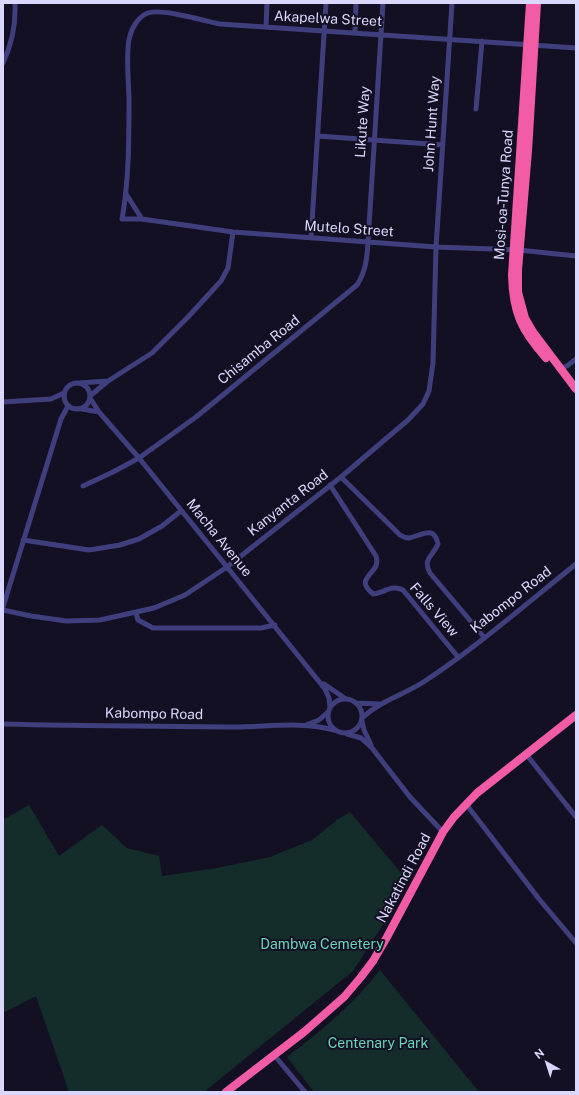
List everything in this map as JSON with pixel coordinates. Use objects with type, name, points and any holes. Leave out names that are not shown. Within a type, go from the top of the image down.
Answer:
[{"type":"highway","name":"Mosi-oa-Tunya Road","points":[[530,3],[530,45],[516,250],[512,275],[512,293],[517,315],[525,332],[563,370]]},
{"type":"highway","name":"Mosi-oa-Tunya Road","points":[[530,45],[537,3]]},
{"type":"highway","points":[[563,370],[568,380],[576,390]]},
{"type":"highway","name":"Nakatindi Road","points":[[226,1092],[274,1055],[344,997],[362,977],[387,937],[443,832],[454,817],[477,793],[576,715]]},
{"type":"street","points":[[3,64],[13,36],[15,3]]},
{"type":"street","points":[[266,27],[267,3]]},
{"type":"street","points":[[310,238],[326,3]]},
{"type":"street","points":[[355,32],[356,3]]},
{"type":"street","name":"Likute Way","points":[[368,242],[383,3]]},
{"type":"street","name":"John Hunt Way","points":[[436,247],[452,3]]},
{"type":"street","name":"Akapelwa Street","points":[[122,219],[126,194],[129,105],[129,36],[138,20],[147,13],[166,13],[220,24],[576,48]]},
{"type":"street","points":[[476,109],[482,41]]},
{"type":"street","points":[[318,136],[443,145]]},
{"type":"street","points":[[126,194],[142,218]]},
{"type":"street","name":"Mutelo Street","points":[[122,219],[142,218],[233,232],[436,247],[516,250],[576,256]]},
{"type":"street","points":[[82,409],[86,406],[90,397],[108,381],[152,353],[221,281],[228,268],[233,232]]},
{"type":"street","name":"Chisamba Road","points":[[83,486],[139,458],[196,417],[357,285],[364,271],[367,260],[368,242]]},
{"type":"street","name":"Kanyanta Road","points":[[3,610],[66,621],[100,620],[154,608],[185,594],[228,567],[341,477],[408,420],[423,404],[429,391],[433,363],[436,247]]},
{"type":"street","points":[[563,370],[576,359]]},
{"type":"street","points":[[51,399],[64,392],[69,386],[77,383],[108,381]]},
{"type":"street","points":[[77,383],[84,386],[89,392],[90,397]]},
{"type":"street","points":[[3,606],[61,419],[67,405],[64,392]]},
{"type":"street","name":"Macha Avenue","points":[[90,397],[99,412],[139,458],[318,680],[327,693],[329,710]]},
{"type":"street","points":[[3,402],[51,399],[77,410],[82,409],[99,412]]},
{"type":"street","name":"Falls View","points":[[341,477],[400,535],[410,538],[422,533],[433,534],[438,544],[426,564],[427,568],[484,638]]},
{"type":"street","name":"Falls View","points":[[330,485],[376,556],[376,566],[367,576],[365,581],[370,592],[377,594],[398,587],[403,590],[458,657]]},
{"type":"street","points":[[23,540],[89,550],[120,546],[145,536],[162,526],[181,511]]},
{"type":"street","name":"Kabompo Road","points":[[362,720],[380,704],[424,682],[484,638],[576,564]]},
{"type":"street","points":[[136,613],[138,620],[153,628],[261,628],[275,625]]},
{"type":"street","name":"Macha Avenue","points":[[318,680],[346,699]]},
{"type":"street","points":[[372,748],[364,730],[360,707],[356,703],[346,699],[335,702],[329,710],[329,723],[334,730],[342,734],[361,738],[372,748],[410,797],[443,832]]},
{"type":"street","name":"Kabompo Road","points":[[356,703],[380,704]]},
{"type":"street","name":"Kabompo Road","points":[[305,725],[319,720],[329,710]]},
{"type":"street","points":[[347,734],[358,728],[362,720]]},
{"type":"street","name":"Kabompo Road","points":[[3,724],[261,727],[305,725],[322,726],[334,730]]},
{"type":"street","points":[[526,754],[576,817]]},
{"type":"street","points":[[466,804],[539,899],[576,943]]},
{"type":"street","points":[[274,1055],[305,1092]]},
{"type":"green space","name":"Dambwa Cemetery","points":[[29,805],[59,856],[102,825],[127,848],[159,856],[162,876],[217,868],[270,857],[312,840],[337,820],[350,812],[407,880],[391,912],[353,971],[204,1092],[69,1092],[36,996],[3,1013],[3,820]]},
{"type":"green space","name":"Centenary Park","points":[[380,970],[479,1092],[314,1092],[287,1057],[348,1006]]}]
